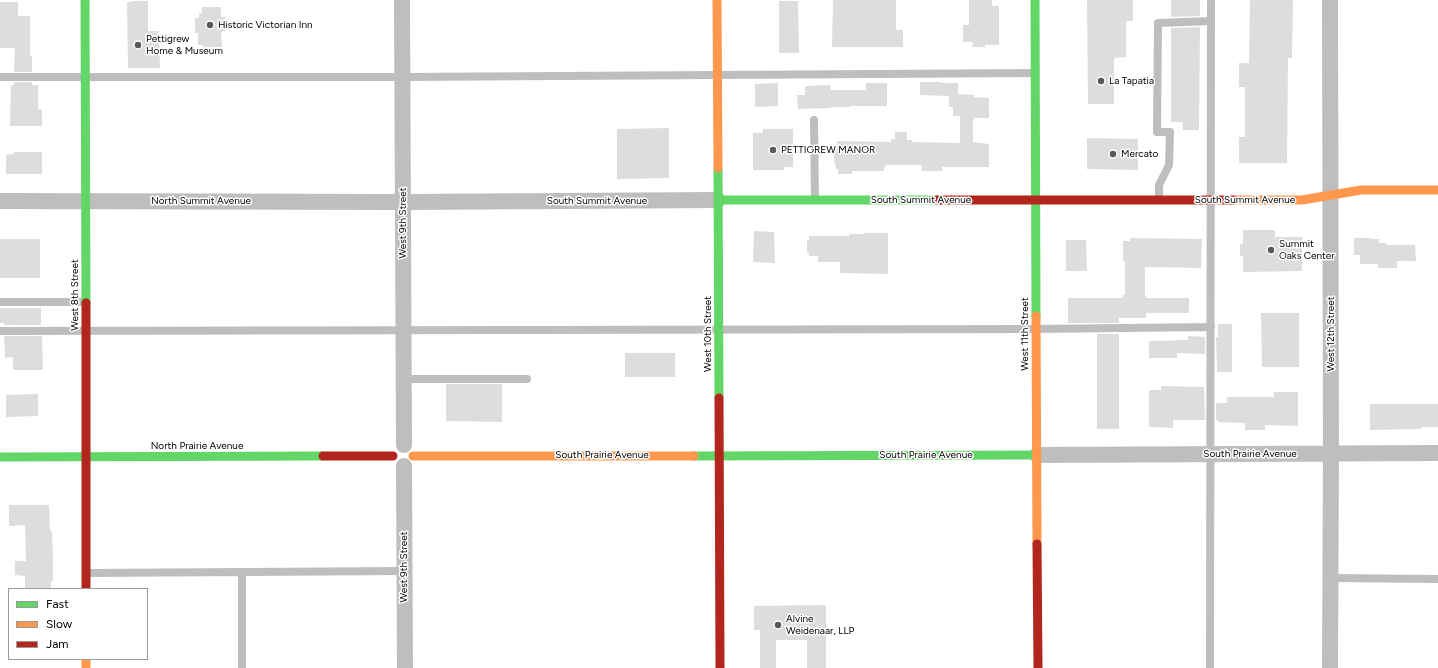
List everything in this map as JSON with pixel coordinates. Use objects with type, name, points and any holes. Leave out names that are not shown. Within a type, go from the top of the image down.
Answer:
[{"type":"street","name":"West 8th Street","points":[[85,0],[86,588]]},
{"type":"street","name":"West 9th Street","points":[[402,0],[405,668]]},
{"type":"street","name":"West 10th Street","points":[[717,0],[720,668]]},
{"type":"street","name":"West 11th Street","points":[[1034,0],[1038,668]]},
{"type":"street","name":"West 12th Street","points":[[1330,0],[1330,668]]},
{"type":"street","name":"South Summit Avenue","points":[[403,202],[718,200],[1302,200],[1330,194],[1361,190],[1438,190]]},
{"type":"street","name":"North Summit Avenue","points":[[0,201],[86,200],[403,202]]},
{"type":"street","name":"South Prairie Avenue","points":[[404,456],[1438,453]]},
{"type":"street","name":"North Prairie Avenue","points":[[0,457],[404,456]]},
{"type":"lane","points":[[1210,668],[1211,0]]},
{"type":"lane","points":[[1159,200],[1159,185],[1169,165],[1170,132],[1157,132],[1158,23],[1211,21]]},
{"type":"lane","points":[[0,77],[402,77],[1035,73]]},
{"type":"lane","points":[[814,120],[815,200]]},
{"type":"lane","points":[[0,302],[86,302]]},
{"type":"lane","points":[[0,331],[1036,329],[1211,327]]},
{"type":"lane","points":[[404,379],[527,379]]},
{"type":"lane","points":[[86,573],[404,570]]},
{"type":"lane","points":[[242,572],[242,668]]},
{"type":"lane","points":[[1330,578],[1438,579]]},
{"type":"building","points":[[833,0],[896,0],[896,30],[903,30],[903,47],[832,47]]},
{"type":"building","points":[[969,0],[992,0],[992,6],[999,6],[999,45],[972,47],[973,42],[963,42],[963,25],[969,25]]},
{"type":"building","points":[[1087,0],[1133,0],[1133,21],[1126,21],[1126,57],[1114,58],[1114,104],[1088,104]]},
{"type":"building","points":[[1171,0],[1200,0],[1200,16],[1171,17]]},
{"type":"building","points":[[1250,0],[1293,0],[1292,58],[1288,58],[1287,163],[1239,163],[1239,137],[1245,137],[1245,87],[1239,87],[1239,63],[1249,63]]},
{"type":"building","points":[[148,1],[148,31],[159,31],[160,68],[128,68],[127,2]]},
{"type":"building","points":[[779,1],[798,1],[799,53],[779,53]]},
{"type":"building","points":[[0,2],[18,2],[18,16],[30,16],[30,56],[32,56],[32,72],[14,72],[15,48],[0,48]]},
{"type":"building","name":"Historic Victorian Inn","points":[[202,7],[221,7],[221,17],[225,17],[225,31],[221,32],[222,47],[203,47],[203,45],[198,45],[198,33],[195,33],[195,18],[199,18],[199,13],[202,13]]},
{"type":"building","points":[[1200,27],[1199,130],[1183,130],[1183,122],[1171,122],[1171,28]]},
{"type":"building","points":[[14,82],[32,82],[32,85],[38,85],[38,109],[42,109],[42,126],[10,126],[11,85],[14,85]]},
{"type":"building","points":[[920,82],[958,83],[958,94],[989,98],[989,118],[974,118],[973,120],[973,142],[989,144],[989,167],[942,167],[942,171],[922,171],[922,165],[886,165],[886,167],[884,167],[884,171],[852,171],[852,174],[838,174],[838,169],[836,169],[834,162],[834,150],[837,150],[837,141],[891,142],[891,139],[895,139],[895,132],[907,132],[907,140],[912,140],[912,142],[960,143],[960,116],[953,116],[953,107],[949,107],[949,96],[920,95]]},
{"type":"building","points":[[778,83],[778,106],[755,107],[755,84]]},
{"type":"building","points":[[866,83],[887,83],[887,106],[850,106],[798,109],[797,95],[805,95],[805,86],[830,85],[831,90],[866,90]]},
{"type":"building","points":[[669,128],[669,178],[617,179],[617,129]]},
{"type":"building","name":"PETTIGREW MANOR","points":[[763,129],[793,129],[793,167],[784,167],[784,170],[753,170],[753,133],[763,133]]},
{"type":"building","name":"Mercato","points":[[1087,138],[1138,139],[1138,170],[1087,169]]},
{"type":"building","points":[[14,152],[42,152],[42,174],[6,174],[6,155],[14,154]]},
{"type":"building","name":"Summit Oaks Center","points":[[1243,230],[1275,230],[1275,237],[1302,237],[1302,271],[1243,272],[1243,256],[1240,256],[1240,244],[1243,244]]},
{"type":"building","points":[[754,231],[774,232],[775,263],[753,262]]},
{"type":"building","points":[[888,233],[888,274],[840,273],[840,262],[818,262],[818,256],[809,256],[809,253],[807,253],[807,240],[809,240],[809,236],[849,236],[849,234]]},
{"type":"building","points":[[1130,238],[1202,239],[1201,268],[1145,267],[1146,298],[1189,298],[1189,313],[1146,313],[1146,318],[1119,318],[1119,323],[1068,323],[1068,298],[1123,298],[1123,295],[1125,295],[1125,261],[1123,261],[1123,241],[1130,241]]},
{"type":"building","points":[[1354,238],[1379,239],[1379,243],[1386,243],[1386,245],[1415,245],[1416,261],[1397,261],[1397,268],[1378,268],[1378,264],[1360,264],[1360,255],[1354,255]]},
{"type":"building","points":[[0,239],[40,239],[40,278],[0,278]]},
{"type":"building","points":[[1066,240],[1086,240],[1087,271],[1066,271]]},
{"type":"building","points":[[0,308],[41,308],[41,325],[4,325],[4,323],[0,323]]},
{"type":"building","points":[[1261,313],[1299,313],[1299,367],[1262,367]]},
{"type":"building","points":[[1218,324],[1232,324],[1232,372],[1217,372],[1216,337],[1218,337]]},
{"type":"building","points":[[1097,334],[1119,334],[1119,429],[1097,429]]},
{"type":"building","points":[[4,336],[42,336],[43,370],[13,370],[13,357],[5,358]]},
{"type":"building","points":[[1188,336],[1205,337],[1205,354],[1177,353],[1177,358],[1149,358],[1149,341],[1188,340]]},
{"type":"building","points":[[625,353],[675,353],[675,377],[625,377]]},
{"type":"building","points":[[446,384],[502,384],[502,422],[446,421]]},
{"type":"building","points":[[1161,386],[1204,387],[1205,420],[1173,420],[1173,428],[1149,427],[1149,390],[1161,390]]},
{"type":"building","points":[[1274,392],[1298,392],[1298,426],[1265,425],[1265,430],[1245,430],[1245,423],[1218,422],[1218,420],[1216,420],[1216,403],[1227,403],[1227,397],[1274,397]]},
{"type":"building","points":[[38,394],[38,416],[6,417],[6,395]]},
{"type":"building","points":[[1370,404],[1438,404],[1438,427],[1421,427],[1421,429],[1370,430]]},
{"type":"building","points":[[9,505],[49,505],[53,562],[53,581],[51,581],[51,588],[25,588],[25,576],[15,575],[15,561],[26,561],[25,525],[9,526]]},
{"type":"building","points":[[826,605],[826,668],[807,668],[807,640],[776,640],[776,668],[760,668],[760,630],[754,630],[754,606]]},
{"type":"traffic: fast","points":[[85,0],[86,303]]},
{"type":"traffic: fast","points":[[1035,0],[1036,316]]},
{"type":"traffic: fast","points":[[718,168],[719,398]]},
{"type":"traffic: fast","points":[[718,200],[937,200]]},
{"type":"traffic: fast","points":[[694,456],[1037,455]]},
{"type":"traffic: fast","points":[[0,457],[323,456]]},
{"type":"traffic: slow","points":[[717,0],[718,168]]},
{"type":"traffic: slow","points":[[1234,200],[1302,200],[1361,190],[1438,190]]},
{"type":"traffic: slow","points":[[1036,316],[1037,544]]},
{"type":"traffic: slow","points":[[413,456],[694,456]]},
{"type":"traffic: slow","points":[[86,660],[86,668]]},
{"type":"traffic: jam","points":[[937,200],[1234,200]]},
{"type":"traffic: jam","points":[[86,303],[86,588]]},
{"type":"traffic: jam","points":[[719,398],[720,668]]},
{"type":"traffic: jam","points":[[323,456],[393,456]]},
{"type":"traffic: jam","points":[[1037,544],[1038,668]]},
{"type":"place","name":"Historic Victorian Inn","points":[[210,25]]},
{"type":"place","name":"Pettigrew Home & Museum","points":[[138,45]]},
{"type":"place","name":"La Tapatia","points":[[1101,81]]},
{"type":"place","name":"PETTIGREW MANOR","points":[[773,150]]},
{"type":"place","name":"Mercato","points":[[1113,154]]},
{"type":"place","name":"Summit Oaks Center","points":[[1271,250]]},
{"type":"place","name":"Alvine Weidenaar, LLP","points":[[778,625]]}]
